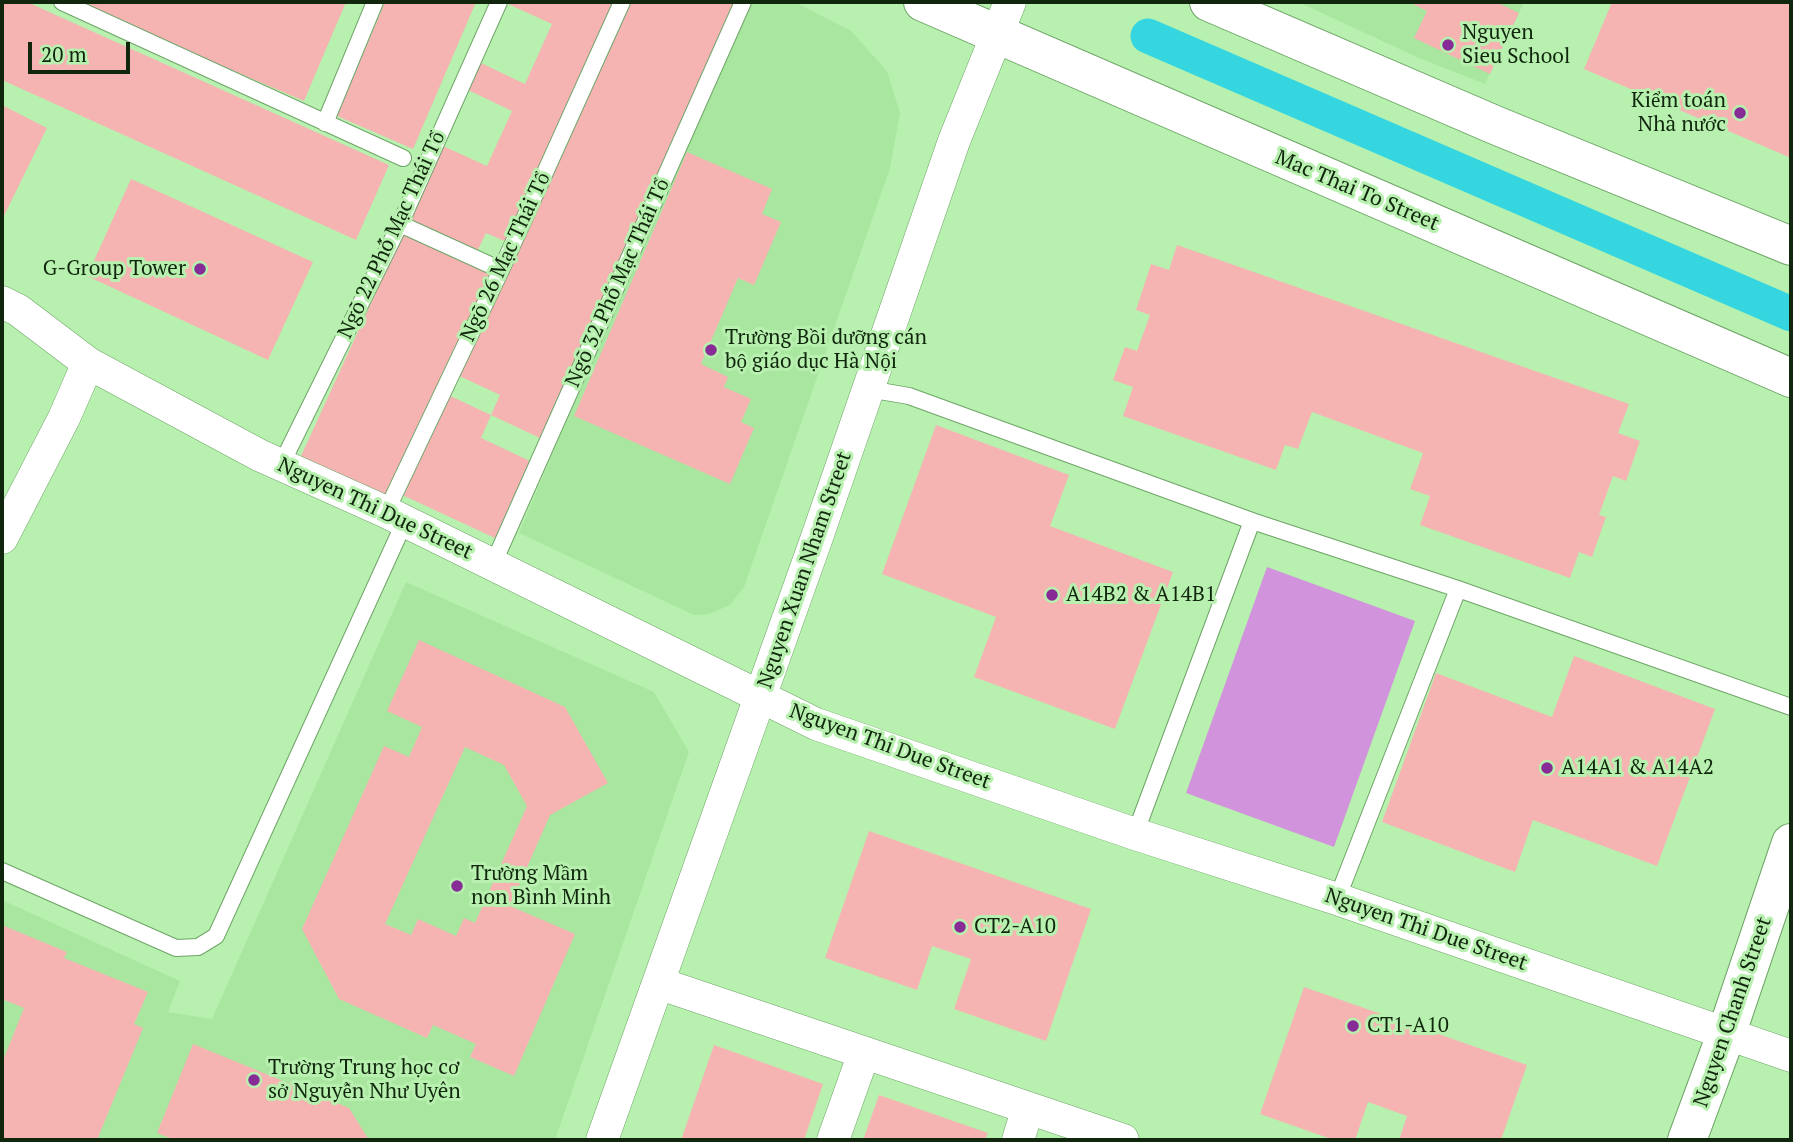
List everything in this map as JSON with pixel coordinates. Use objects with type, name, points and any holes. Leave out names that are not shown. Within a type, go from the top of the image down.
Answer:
[{"type":"street","name":"Mac Thai To Street","points":[[923,2],[1004,18],[1791,378]]},
{"type":"street","points":[[1209,2],[1495,125],[1791,246]]},
{"type":"street","name":"Nguyen Xuan Nham Street","points":[[602,1140],[954,141],[1004,18]]},
{"type":"street","name":"Nguyen Thi Due Street","points":[[2,302],[18,310],[88,363],[280,467],[395,516],[491,562],[816,724],[1135,834],[1337,899],[1791,1056]]},
{"type":"street","points":[[2,538],[64,418],[88,363]]},
{"type":"street","name":"Nguyen Chanh Street","points":[[1687,1140],[1791,843]]},
{"type":"street","points":[[658,983],[1123,1140]]},
{"type":"street","points":[[833,1140],[864,1053]]},
{"type":"street","points":[[1017,1140],[1028,1108]]},
{"type":"lane","points":[[62,2],[403,158]]},
{"type":"lane","points":[[325,123],[375,2]]},
{"type":"lane","name":"Ngõ 22 Phố Mạc Thái Tổ","points":[[280,467],[400,224],[499,2]]},
{"type":"lane","name":"Ngõ 26 Mạc Thái Tổ","points":[[2,871],[176,948],[198,947],[216,936],[501,270],[622,2]]},
{"type":"lane","name":"Ngõ 32 Phố Mạc Thái Tổ","points":[[491,562],[498,553],[743,2]]},
{"type":"lane","points":[[400,224],[501,270]]},
{"type":"lane","points":[[868,389],[909,396],[1252,521],[1458,589],[1791,707]]},
{"type":"lane","points":[[1135,834],[1252,521]]},
{"type":"lane","points":[[1337,899],[1458,589]]},
{"type":"shaded area","name":"Trường Bồi dưỡng cán bộ giáo dục Hà Nội","points":[[743,2],[795,2],[851,31],[887,71],[900,113],[890,168],[744,587],[730,605],[709,614],[694,615],[519,533]]},
{"type":"shaded area","name":"Nguyen Sieu School","points":[[1298,2],[1524,2],[1485,84],[1419,58]]},
{"type":"shaded area","points":[[1267,567],[1415,621],[1334,847],[1186,793]]},
{"type":"shaded area","name":"Trường Mầm non Bình Minh","points":[[406,582],[654,692],[689,752],[555,1140],[2,1140],[2,900],[180,981],[168,1012],[212,1019]]},
{"type":"building","points":[[2,2],[27,2],[389,165],[356,240],[2,80]]},
{"type":"building","points":[[73,2],[346,2],[304,101]]},
{"type":"building","points":[[385,2],[476,2],[413,149],[337,116]]},
{"type":"building","points":[[620,2],[509,243],[486,233],[474,258],[497,269],[391,498],[301,456],[443,146],[487,166],[512,111],[468,90],[481,63],[525,84],[552,24],[508,4]]},
{"type":"building","points":[[627,2],[742,2],[540,438],[491,415],[500,395],[455,374]]},
{"type":"building","points":[[1409,2],[1496,2],[1519,13],[1490,74],[1414,38],[1427,11]]},
{"type":"building","name":"Kiểm toán Nhà nước","points":[[1612,2],[1791,2],[1791,158],[1584,69]]},
{"type":"building","points":[[2,105],[47,128],[2,220]]},
{"type":"building","points":[[687,152],[772,189],[762,214],[781,222],[754,285],[738,278],[701,364],[728,377],[724,387],[751,399],[741,422],[754,428],[730,484],[574,416]]},
{"type":"building","name":"G-Group Tower","points":[[131,179],[313,262],[268,360],[87,276]]},
{"type":"building","points":[[1177,245],[1629,404],[1618,433],[1640,441],[1626,481],[1613,476],[1599,515],[1606,517],[1592,557],[1579,552],[1570,578],[1420,525],[1430,496],[1410,489],[1423,453],[1312,412],[1298,449],[1285,445],[1276,470],[1123,416],[1133,387],[1113,380],[1125,347],[1137,351],[1150,315],[1136,310],[1151,264],[1169,270]]},
{"type":"building","points":[[446,394],[491,415],[481,438],[530,461],[495,538],[400,494]]},
{"type":"building","name":"A14B2 & A14B1","points":[[936,425],[1069,475],[1050,526],[1173,572],[1115,729],[974,677],[996,617],[882,574]]},
{"type":"building","points":[[419,640],[565,707],[608,783],[550,815],[510,906],[575,934],[514,1076],[470,1057],[476,1044],[433,1025],[427,1038],[339,999],[302,929],[384,746],[409,757],[422,727],[387,711]],"holes":[[[465,747],[504,765],[527,806],[475,923],[464,918],[456,936],[418,919],[411,935],[385,924]]]},
{"type":"building","name":"A14A1 & A14A2","points":[[1574,656],[1715,709],[1657,866],[1533,820],[1515,872],[1382,822],[1436,673],[1552,717]]},
{"type":"building","name":"CT2-A10","points":[[869,831],[1091,909],[1046,1041],[954,1009],[971,959],[932,946],[917,990],[825,958]]},
{"type":"building","points":[[2,925],[67,952],[64,958],[148,992],[134,1024],[143,1028],[97,1140],[2,1140],[2,1063],[24,1008],[2,999]]},
{"type":"building","name":"CT1-A10","points":[[1304,987],[1527,1065],[1501,1140],[1399,1140],[1407,1116],[1368,1102],[1355,1140],[1334,1140],[1260,1114]]},
{"type":"building","points":[[193,1044],[349,1108],[369,1140],[175,1140],[157,1133]]},
{"type":"building","points":[[714,1045],[823,1084],[804,1140],[681,1140]]},
{"type":"building","points":[[879,1095],[988,1133],[985,1140],[863,1140]]},
{"type":"waterway","points":[[1148,36],[1791,314]]},
{"type":"place","name":"Nguyen Sieu School","points":[[1448,45]]},
{"type":"place","name":"Kiểm toán Nhà nước","points":[[1740,113]]},
{"type":"place","name":"G-Group Tower","points":[[200,269]]},
{"type":"place","name":"Trường Bồi dưỡng cán bộ giáo dục Hà Nội","points":[[711,350]]},
{"type":"place","name":"A14B2 & A14B1","points":[[1052,595]]},
{"type":"place","name":"A14A1 & A14A2","points":[[1547,768]]},
{"type":"place","name":"Trường Mầm non Bình Minh","points":[[457,886]]},
{"type":"place","name":"CT2-A10","points":[[960,927]]},
{"type":"place","name":"CT1-A10","points":[[1353,1026]]},
{"type":"place","name":"Trường Trung học cơ sở Nguyễn Như Uyên","points":[[254,1080]]}]
